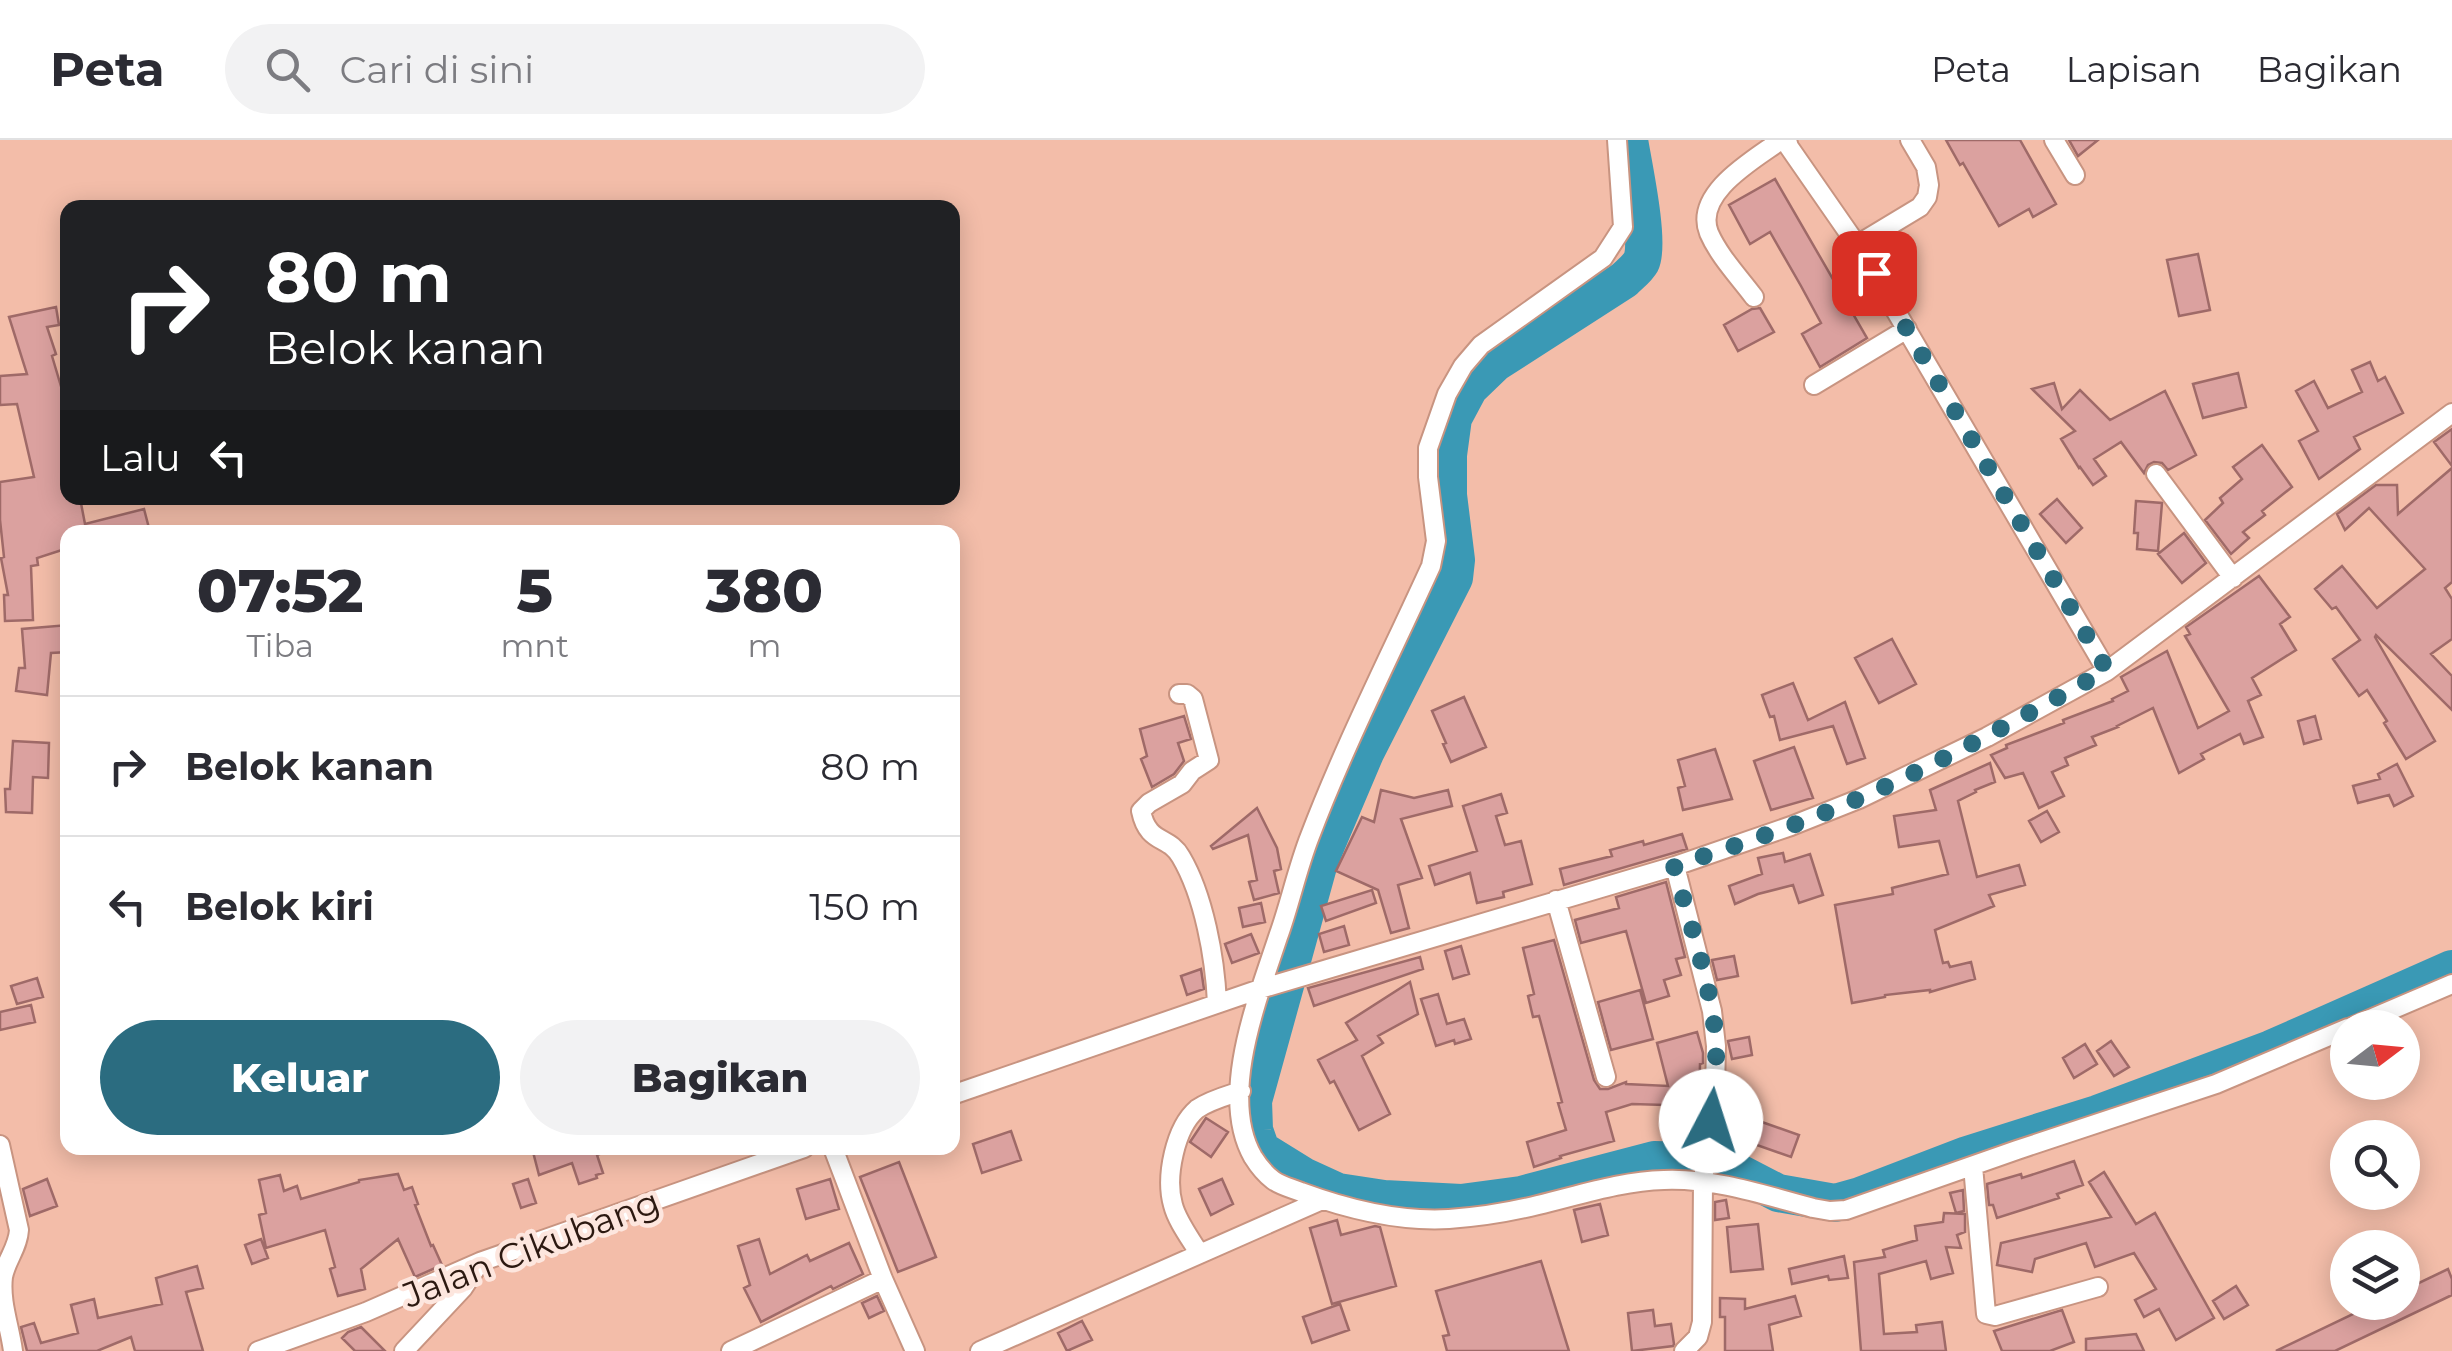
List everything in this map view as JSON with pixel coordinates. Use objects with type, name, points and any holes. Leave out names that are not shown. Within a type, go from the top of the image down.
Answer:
[{"type":"street","points":[[1617,140],[1623,227],[1616,241],[1603,258],[1480,345],[1447,394],[1428,448],[1436,541],[1431,566],[1310,837],[1268,986],[1245,1050],[1240,1090],[1242,1131],[1265,1173],[1276,1182],[1322,1200],[1383,1215],[1448,1219],[1662,1180],[1705,1166],[1812,1208],[1846,1210],[2216,1084],[2330,1036]]},
{"type":"street","points":[[1754,298],[1709,232],[1708,209],[1727,178],[1784,140],[1857,245],[2107,670]]},
{"type":"street","points":[[1857,245],[1920,207],[1927,197],[1926,167],[1910,140]]},
{"type":"street","points":[[2054,140],[2075,174]]},
{"type":"street","points":[[1814,385],[1907,330]]},
{"type":"street","points":[[960,1092],[1268,986],[1674,866],[1791,826],[1874,792],[1987,738],[2107,670],[2452,412]]},
{"type":"street","points":[[2156,474],[2233,578]]},
{"type":"street","points":[[1178,694],[1193,699],[1209,760],[1141,811],[1148,831],[1181,855],[1207,930],[1217,1003]]},
{"type":"street","points":[[1674,866],[1712,1011],[1716,1046],[1715,1090],[1705,1166],[1702,1322],[1698,1337],[1684,1351]]},
{"type":"street","points":[[1556,900],[1606,1077]]},
{"type":"street","points":[[2391,1010],[2452,984]]},
{"type":"street","points":[[1198,1253],[1173,1208],[1172,1161],[1194,1112],[1240,1090]]},
{"type":"street","points":[[0,1145],[19,1230],[2,1282],[12,1351]]},
{"type":"street","name":"Jalan Cikubang","points":[[258,1351],[366,1312],[480,1262],[784,1155]]},
{"type":"street","points":[[836,1155],[883,1279],[916,1351]]},
{"type":"street","points":[[1973,1166],[1986,1314],[1995,1316],[2098,1287]]},
{"type":"street","points":[[980,1351],[1322,1200]]},
{"type":"street","points":[[404,1351],[463,1288],[480,1262]]},
{"type":"street","points":[[731,1351],[883,1279]]},
{"type":"building","points":[[1946,140],[2020,140],[2056,204],[2033,217],[2029,209],[1999,226]]},
{"type":"building","points":[[2069,140],[2098,140],[2078,156]]},
{"type":"building","points":[[1775,179],[1867,338],[1820,367],[1802,334],[1821,323],[1801,286],[1770,232],[1750,244],[1729,205]]},
{"type":"building","points":[[2198,254],[2210,310],[2179,316],[2167,260]]},
{"type":"building","points":[[56,307],[59,325],[47,327],[60,383],[60,505],[81,505],[85,524],[144,509],[148,525],[60,525],[60,551],[37,558],[38,565],[31,566],[33,620],[5,621],[4,595],[8,595],[1,558],[4,557],[0,482],[34,477],[17,404],[0,405],[0,376],[27,374],[9,317]]},
{"type":"building","points":[[1760,308],[1774,332],[1738,351],[1724,325]]},
{"type":"building","points":[[2370,362],[2378,381],[2385,377],[2403,413],[2354,437],[2360,449],[2319,479],[2299,441],[2318,431],[2296,391],[2314,381],[2328,408],[2362,392],[2352,370]]},
{"type":"building","points":[[2238,373],[2246,407],[2203,418],[2193,384]]},
{"type":"building","points":[[2054,383],[2062,409],[2080,390],[2110,420],[2165,391],[2196,455],[2168,470],[2162,463],[2154,462],[2144,473],[2121,442],[2094,459],[2106,476],[2093,485],[2061,439],[2075,431],[2032,389]]},
{"type":"building","points":[[2452,429],[2452,466],[2434,442]]},
{"type":"building","points":[[2262,445],[2292,487],[2262,511],[2265,515],[2243,532],[2249,538],[2231,554],[2205,520],[2223,503],[2220,498],[2242,479],[2233,467]]},
{"type":"building","points":[[2452,468],[2452,582],[2445,588],[2452,599],[2452,639],[2431,654],[2452,676],[2452,710],[2375,637],[2435,741],[2406,759],[2367,690],[2359,696],[2333,659],[2360,640],[2336,607],[2332,609],[2315,589],[2342,566],[2377,608],[2425,569],[2369,508],[2345,530],[2337,514],[2376,485],[2397,485],[2398,514]]},
{"type":"building","points":[[2057,499],[2082,528],[2066,543],[2040,514]]},
{"type":"building","points":[[2136,501],[2162,503],[2158,551],[2137,549]]},
{"type":"building","points":[[2184,533],[2206,563],[2182,583],[2158,554]]},
{"type":"building","points":[[2259,576],[2290,617],[2280,624],[2296,650],[2252,678],[2261,695],[2248,701],[2263,737],[2244,744],[2240,734],[2201,754],[2204,759],[2179,773],[2153,708],[2092,737],[2096,745],[2065,758],[2068,765],[2052,772],[2064,796],[2039,808],[2023,773],[2005,778],[1991,755],[2007,748],[2006,745],[2113,701],[2128,691],[2121,677],[2167,651],[2198,728],[2229,711],[2185,636],[2190,634],[2186,627]]},
{"type":"building","points":[[60,626],[60,652],[51,653],[47,695],[16,691],[19,668],[25,668],[22,629]]},
{"type":"building","points":[[1892,639],[1916,684],[1879,703],[1855,658]]},
{"type":"building","points":[[1793,683],[1808,720],[1845,702],[1865,758],[1847,764],[1833,726],[1780,740],[1774,716],[1770,717],[1762,695]]},
{"type":"building","points":[[1464,697],[1486,747],[1451,762],[1432,711]]},
{"type":"building","points":[[1184,716],[1191,739],[1178,743],[1184,761],[1174,774],[1152,787],[1141,759],[1147,756],[1140,729]]},
{"type":"building","points":[[2315,716],[2321,739],[2304,744],[2298,721]]},
{"type":"building","points":[[13,741],[49,743],[48,778],[33,777],[32,813],[6,812],[5,789],[10,789]]},
{"type":"building","points":[[1794,747],[1813,798],[1771,810],[1754,761]]},
{"type":"building","points":[[1715,749],[1732,799],[1683,810],[1678,788],[1685,786],[1678,760]]},
{"type":"building","points":[[1990,763],[1995,782],[1958,801],[1977,877],[2019,865],[2025,885],[1989,895],[1994,906],[1935,930],[1943,963],[1948,962],[1950,967],[1971,962],[1975,979],[1930,992],[1885,995],[1852,1003],[1835,905],[1893,894],[1892,888],[1948,874],[1939,841],[1899,847],[1894,816],[1936,810],[1930,790]]},
{"type":"building","points":[[2397,764],[2413,796],[2394,806],[2389,795],[2358,803],[2353,786],[2380,779],[2378,774]]},
{"type":"building","points":[[1381,790],[1414,798],[1448,790],[1452,806],[1401,819],[1422,878],[1398,885],[1409,928],[1391,933],[1378,890],[1336,871],[1362,817],[1374,822]]},
{"type":"building","points":[[1501,794],[1507,813],[1496,816],[1505,845],[1521,841],[1532,884],[1503,892],[1504,897],[1477,903],[1470,873],[1435,885],[1429,866],[1477,851],[1463,806]]},
{"type":"building","points":[[1257,808],[1277,848],[1281,869],[1274,871],[1279,893],[1254,900],[1249,882],[1257,880],[1248,835],[1213,849],[1211,846]]},
{"type":"building","points":[[2047,811],[2059,832],[2041,842],[2029,821]]},
{"type":"building","points":[[1682,834],[1687,849],[1564,885],[1560,869],[1612,856],[1610,850]]},
{"type":"building","points":[[1783,853],[1785,862],[1810,854],[1823,895],[1799,903],[1793,885],[1735,904],[1729,886],[1762,874],[1758,858]]},
{"type":"building","points":[[1666,882],[1685,957],[1676,959],[1681,975],[1664,980],[1669,996],[1646,1003],[1626,931],[1581,943],[1575,920],[1619,908],[1616,897]]},
{"type":"building","points":[[1372,890],[1376,903],[1326,921],[1321,906]]},
{"type":"building","points":[[1261,903],[1265,922],[1243,927],[1239,908]]},
{"type":"building","points":[[1344,926],[1349,945],[1324,952],[1319,934]]},
{"type":"building","points":[[1251,934],[1259,953],[1232,963],[1225,944]]},
{"type":"building","points":[[1554,940],[1594,1080],[1600,1089],[1626,1082],[1668,1086],[1657,1043],[1697,1032],[1703,1063],[1699,1106],[1632,1104],[1606,1112],[1614,1141],[1534,1167],[1527,1142],[1566,1130],[1539,1016],[1533,1017],[1528,996],[1534,994],[1523,948]]},
{"type":"building","points":[[1461,946],[1469,974],[1453,979],[1445,951]]},
{"type":"building","points":[[1734,956],[1738,976],[1717,980],[1712,960]]},
{"type":"building","points":[[1420,957],[1423,969],[1314,1006],[1308,988]]},
{"type":"building","points":[[1201,969],[1204,989],[1187,995],[1181,976]]},
{"type":"building","points":[[37,978],[43,997],[17,1004],[11,986]]},
{"type":"building","points":[[1410,982],[1418,1014],[1378,1036],[1383,1043],[1362,1056],[1390,1114],[1359,1130],[1334,1081],[1330,1083],[1318,1060],[1357,1040],[1346,1023]]},
{"type":"building","points":[[1640,990],[1653,1039],[1611,1050],[1598,1002]]},
{"type":"building","points":[[1438,994],[1447,1024],[1464,1019],[1471,1039],[1436,1046],[1421,999]]},
{"type":"building","points":[[31,1005],[35,1022],[0,1030],[0,1012]]},
{"type":"building","points":[[1749,1037],[1752,1055],[1732,1059],[1728,1041]]},
{"type":"building","points":[[2111,1041],[2129,1067],[2114,1076],[2097,1051]]},
{"type":"building","points":[[2085,1044],[2097,1064],[2074,1078],[2063,1058]]},
{"type":"building","points":[[1742,1115],[1799,1135],[1791,1157],[1734,1137]]},
{"type":"building","points":[[1206,1118],[1228,1132],[1211,1157],[1190,1142]]},
{"type":"building","points":[[1011,1131],[1021,1160],[982,1173],[973,1144]]},
{"type":"building","points":[[534,1155],[597,1155],[603,1173],[579,1184],[572,1163],[539,1175]]},
{"type":"building","points":[[2074,1161],[2083,1185],[2057,1194],[2059,1198],[1997,1218],[1993,1205],[1989,1205],[1987,1184],[2021,1174],[2022,1178]]},
{"type":"building","points":[[899,1162],[936,1257],[898,1272],[860,1177]]},
{"type":"building","points":[[2104,1172],[2136,1224],[2155,1213],[2214,1318],[2176,1340],[2159,1309],[2144,1317],[2135,1300],[2156,1289],[2134,1253],[2095,1267],[2086,1243],[2035,1259],[2032,1272],[1997,1265],[2001,1243],[2111,1217],[2089,1182]]},
{"type":"building","points":[[398,1174],[404,1190],[412,1187],[418,1204],[415,1205],[442,1265],[415,1277],[398,1239],[361,1269],[365,1289],[338,1296],[325,1230],[266,1248],[259,1215],[266,1213],[259,1180],[280,1175],[284,1191],[297,1186],[301,1199],[359,1180]]},
{"type":"building","points":[[47,1179],[57,1206],[30,1216],[23,1189]]},
{"type":"building","points":[[528,1179],[536,1203],[521,1208],[513,1184]]},
{"type":"building","points":[[830,1179],[839,1209],[806,1219],[797,1189]]},
{"type":"building","points":[[1222,1179],[1233,1204],[1211,1215],[1199,1189]]},
{"type":"building","points":[[1963,1190],[1964,1211],[1956,1213],[1950,1193]]},
{"type":"building","points":[[1726,1200],[1729,1218],[1715,1220],[1715,1202]]},
{"type":"building","points":[[1600,1204],[1608,1235],[1582,1242],[1574,1210]]},
{"type":"building","points":[[1944,1213],[1965,1214],[1965,1232],[1957,1235],[1961,1248],[1946,1247],[1953,1273],[1931,1279],[1926,1261],[1879,1274],[1884,1334],[1917,1332],[1916,1325],[1942,1322],[1946,1351],[1861,1351],[1854,1262],[1885,1257],[1883,1250],[1917,1240],[1915,1226],[1943,1222]]},
{"type":"building","points":[[1337,1220],[1341,1235],[1380,1227],[1396,1286],[1332,1304],[1310,1228]]},
{"type":"building","points":[[1758,1224],[1763,1269],[1731,1272],[1727,1227]]},
{"type":"building","points":[[261,1239],[268,1258],[252,1264],[245,1245]]},
{"type":"building","points":[[759,1239],[770,1274],[807,1255],[810,1261],[849,1243],[863,1274],[761,1322],[744,1288],[750,1285],[738,1246]]},
{"type":"building","points":[[1844,1256],[1848,1278],[1829,1280],[1828,1276],[1792,1284],[1789,1269]]},
{"type":"building","points":[[1541,1261],[1569,1351],[1447,1351],[1443,1336],[1449,1335],[1436,1291]]},
{"type":"building","points":[[197,1266],[203,1288],[186,1292],[203,1351],[135,1351],[131,1337],[97,1351],[27,1351],[21,1327],[34,1323],[41,1343],[78,1333],[71,1305],[94,1299],[98,1318],[162,1304],[156,1278]]},
{"type":"building","points":[[2448,1269],[2452,1295],[2420,1310],[2420,1282]]},
{"type":"building","points":[[2236,1286],[2248,1305],[2224,1319],[2213,1301]]},
{"type":"building","points":[[877,1296],[884,1311],[869,1318],[862,1303]]},
{"type":"building","points":[[1795,1296],[1801,1316],[1769,1325],[1773,1351],[1725,1351],[1725,1317],[1720,1317],[1720,1298],[1745,1299],[1745,1309]]},
{"type":"building","points":[[1340,1304],[1349,1330],[1312,1343],[1303,1317]]},
{"type":"building","points":[[1653,1310],[1655,1326],[1671,1324],[1673,1346],[1632,1351],[1628,1313]]},
{"type":"building","points":[[2062,1310],[2074,1342],[2050,1351],[2002,1351],[1994,1331]]},
{"type":"building","points":[[2341,1320],[2400,1320],[2335,1351],[2276,1351]]},
{"type":"building","points":[[1082,1321],[1092,1340],[1067,1351],[1058,1333]]},
{"type":"building","points":[[361,1327],[385,1351],[355,1351],[342,1338]]},
{"type":"building","points":[[2136,1334],[2144,1351],[2086,1351],[2086,1339]]},
{"type":"waterway","points":[[1629,140],[1642,222],[1641,262],[1624,280],[1495,363],[1469,388],[1453,418],[1448,495],[1456,560],[1454,578],[1365,753],[1320,859],[1253,1101],[1254,1130],[1261,1150],[1338,1192],[1384,1199],[1461,1203],[1521,1195],[1654,1160],[1724,1165],[1778,1193],[1835,1203],[2097,1114],[2271,1049],[2452,969]]},
{"type":"route","points":[[1711,1121],[1716,1046],[1712,1011],[1674,866],[1791,826],[1917,772],[1987,738],[2107,670],[1874,273]]}]
